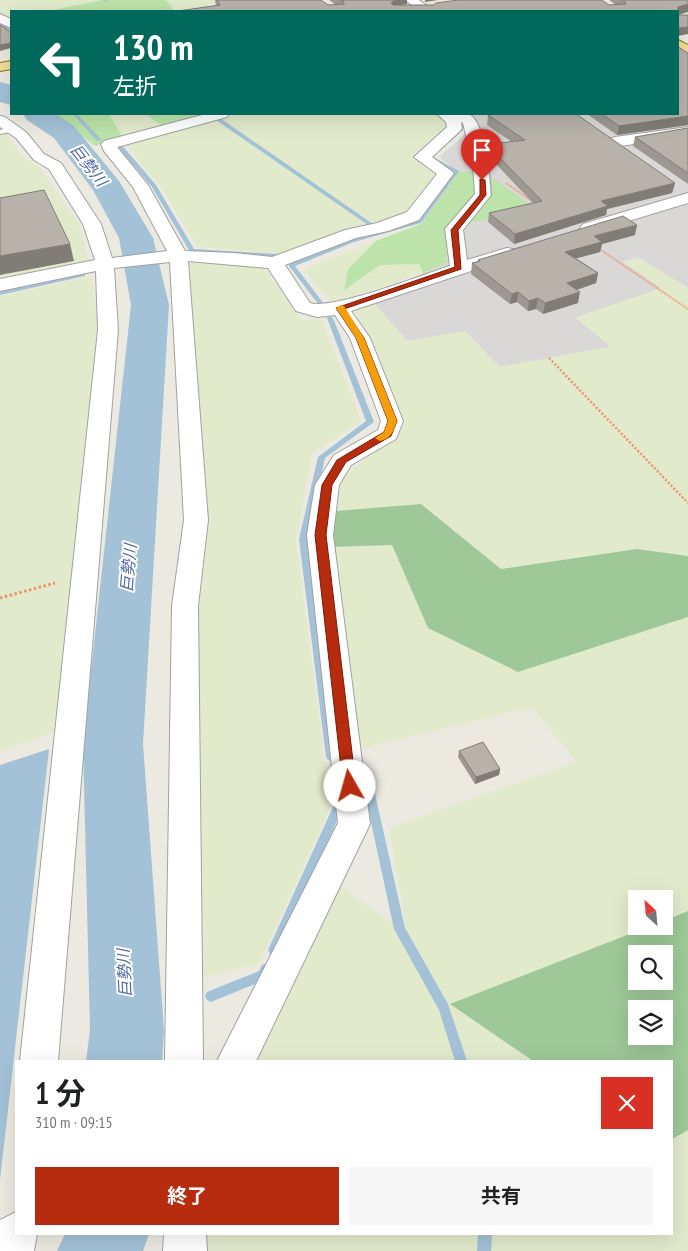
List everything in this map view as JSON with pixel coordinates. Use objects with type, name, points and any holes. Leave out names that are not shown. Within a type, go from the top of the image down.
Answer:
[{"type":"main road","points":[[409,5],[425,10],[441,5]]},
{"type":"street","points":[[184,1060],[185,606],[196,520],[172,256],[140,185],[109,148],[109,144],[218,115]]},
{"type":"street","points":[[0,286],[104,264],[172,256],[256,260],[274,263],[351,234],[382,227],[413,216],[446,173],[422,157],[455,128],[453,120],[446,115]]},
{"type":"street","points":[[459,268],[454,230],[483,195],[481,165],[464,117],[489,118]]},
{"type":"street","points":[[4,127],[21,135],[39,157],[55,166],[92,224],[104,264],[108,330],[40,1060]]},
{"type":"street","points":[[629,152],[611,139],[688,131]]},
{"type":"street","points":[[673,184],[688,196]]},
{"type":"street","points":[[576,232],[688,196]]},
{"type":"street","points":[[274,263],[303,307],[317,311],[340,308],[522,248]]},
{"type":"street","points":[[236,1060],[354,824],[320,535],[327,485],[342,460],[388,434],[392,421],[360,338],[340,308]]},
{"type":"street","points":[[12,1251],[16,1235]]},
{"type":"street","points":[[184,1235],[185,1251]]},
{"type":"path","points":[[549,358],[688,503]]},
{"type":"path","points":[[0,598],[85,575]]},
{"type":"shaded area","points":[[688,60],[688,288],[639,258],[623,261],[662,288],[576,318],[611,347],[499,367],[465,331],[407,341],[372,301],[423,273],[447,263],[446,230],[475,172],[458,172],[439,157],[467,132],[467,123],[455,115],[679,115]]},
{"type":"green space","points":[[0,0],[103,0],[58,10],[10,10],[10,20],[0,15]]},
{"type":"green space","points":[[103,0],[166,0],[174,10],[52,10]]},
{"type":"green space","points":[[166,0],[216,0],[217,2],[207,3],[210,10],[175,10]]},
{"type":"green space","points":[[53,115],[110,115],[122,136],[95,146]]},
{"type":"green space","points":[[110,115],[147,115],[162,126],[122,136]]},
{"type":"green space","points":[[147,115],[204,115],[162,126]]},
{"type":"green space","points":[[231,115],[438,115],[445,119],[448,128],[415,157],[438,173],[406,215],[363,225],[288,254],[198,247],[159,185],[123,142]]},
{"type":"green space","points":[[0,130],[8,136],[22,156],[40,168],[79,224],[90,263],[0,282]]},
{"type":"green space","points":[[458,172],[475,172],[480,194],[446,230],[447,263],[423,273],[419,264],[380,265],[344,290],[348,269],[376,241],[421,224]]},
{"type":"green space","points":[[488,175],[535,208],[469,223],[491,195]]},
{"type":"green space","points":[[376,241],[348,269],[380,265],[419,264],[423,273],[331,304],[304,269]]},
{"type":"green space","points":[[639,258],[688,288],[688,556],[637,549],[501,569],[421,504],[336,511],[343,478],[403,426],[354,307],[372,301],[407,341],[465,331],[500,367],[611,347],[576,317],[661,288],[623,262]]},
{"type":"green space","points":[[189,263],[263,266],[302,320],[321,318],[361,421],[312,453],[296,540],[331,807],[259,964],[202,977],[195,614],[206,517]]},
{"type":"green space","points":[[92,276],[98,329],[57,731],[0,751],[0,296]]},
{"type":"green space","points":[[421,504],[501,569],[637,549],[688,556],[688,617],[518,672],[428,628],[392,545],[331,547],[336,511]]},
{"type":"green space","points":[[392,545],[428,628],[518,672],[688,617],[688,911],[673,917],[673,890],[628,890],[628,935],[451,1004],[532,1060],[252,1060],[338,884],[407,934],[389,828],[576,762],[532,707],[356,750],[331,547]]},
{"type":"green space","points":[[688,911],[688,1130],[673,1139],[673,1060],[532,1060],[450,1004],[628,935],[673,935],[673,917]]},
{"type":"green space","points":[[688,1130],[688,1251],[205,1251],[205,1235],[673,1235],[673,1139]]},
{"type":"water","points":[[49,750],[0,1180],[0,765]]},
{"type":"building","points":[[217,0],[321,0],[328,5],[344,4],[341,0],[395,0],[391,3],[393,5],[434,5],[436,3],[458,0],[602,0],[609,5],[626,4],[623,0],[688,0],[688,4],[678,7],[678,10],[185,10],[220,5]]},
{"type":"building","points":[[679,15],[688,15],[688,27],[679,28]]},
{"type":"building","points":[[0,25],[10,31],[10,43],[0,45]]},
{"type":"building","points":[[679,48],[688,53],[688,116],[619,126],[603,115],[679,115]]},
{"type":"building","points":[[488,115],[577,115],[675,183],[601,201],[608,206],[515,234],[489,213],[542,201],[497,155],[502,154],[492,144],[525,140]]},
{"type":"building","points":[[688,128],[688,173],[635,137]]},
{"type":"building","points":[[44,190],[70,244],[0,256],[0,198]]},
{"type":"building","points":[[623,216],[637,225],[594,236],[602,242],[565,252],[598,273],[567,283],[580,292],[545,303],[538,298],[529,301],[518,292],[512,294],[472,263],[480,261],[478,260]]},
{"type":"building","points":[[483,742],[500,769],[476,777],[459,751]]},
{"type":"waterway","points":[[0,24],[10,29]]},
{"type":"waterway","name":"巨勢川","points":[[0,90],[10,96]]},
{"type":"waterway","name":"巨勢川","points":[[38,115],[64,132],[108,188],[136,238],[150,305],[113,744],[127,1030],[124,1060]]},
{"type":"waterway","points":[[76,115],[99,140]]},
{"type":"waterway","points":[[218,119],[370,224]]},
{"type":"waterway","points":[[447,142],[461,130],[461,121],[459,120]]},
{"type":"waterway","points":[[119,145],[154,186],[192,251],[278,256]]},
{"type":"waterway","points":[[321,304],[291,265],[352,241],[419,222],[456,171],[430,157],[434,154]]},
{"type":"waterway","points":[[0,293],[83,275]]},
{"type":"waterway","points":[[330,318],[370,422],[322,457],[303,539],[331,757]]},
{"type":"waterway","points":[[368,785],[400,929],[444,1008],[461,1060]]},
{"type":"waterway","points":[[274,950],[338,807],[337,799]]},
{"type":"waterway","points":[[211,996],[263,975],[266,969]]},
{"type":"waterway","name":"巨勢川","points":[[100,1251],[107,1235]]},
{"type":"waterway","points":[[111,1235],[124,1251]]},
{"type":"waterway","points":[[484,1251],[485,1235]]},
{"type":"slow traffic","points":[[341,307],[360,338],[392,421],[388,434],[380,438]]},
{"type":"route","points":[[350,786],[320,535],[327,485],[342,460],[388,434],[392,421],[360,338],[340,308],[459,268],[454,230],[483,195],[482,180]]}]
